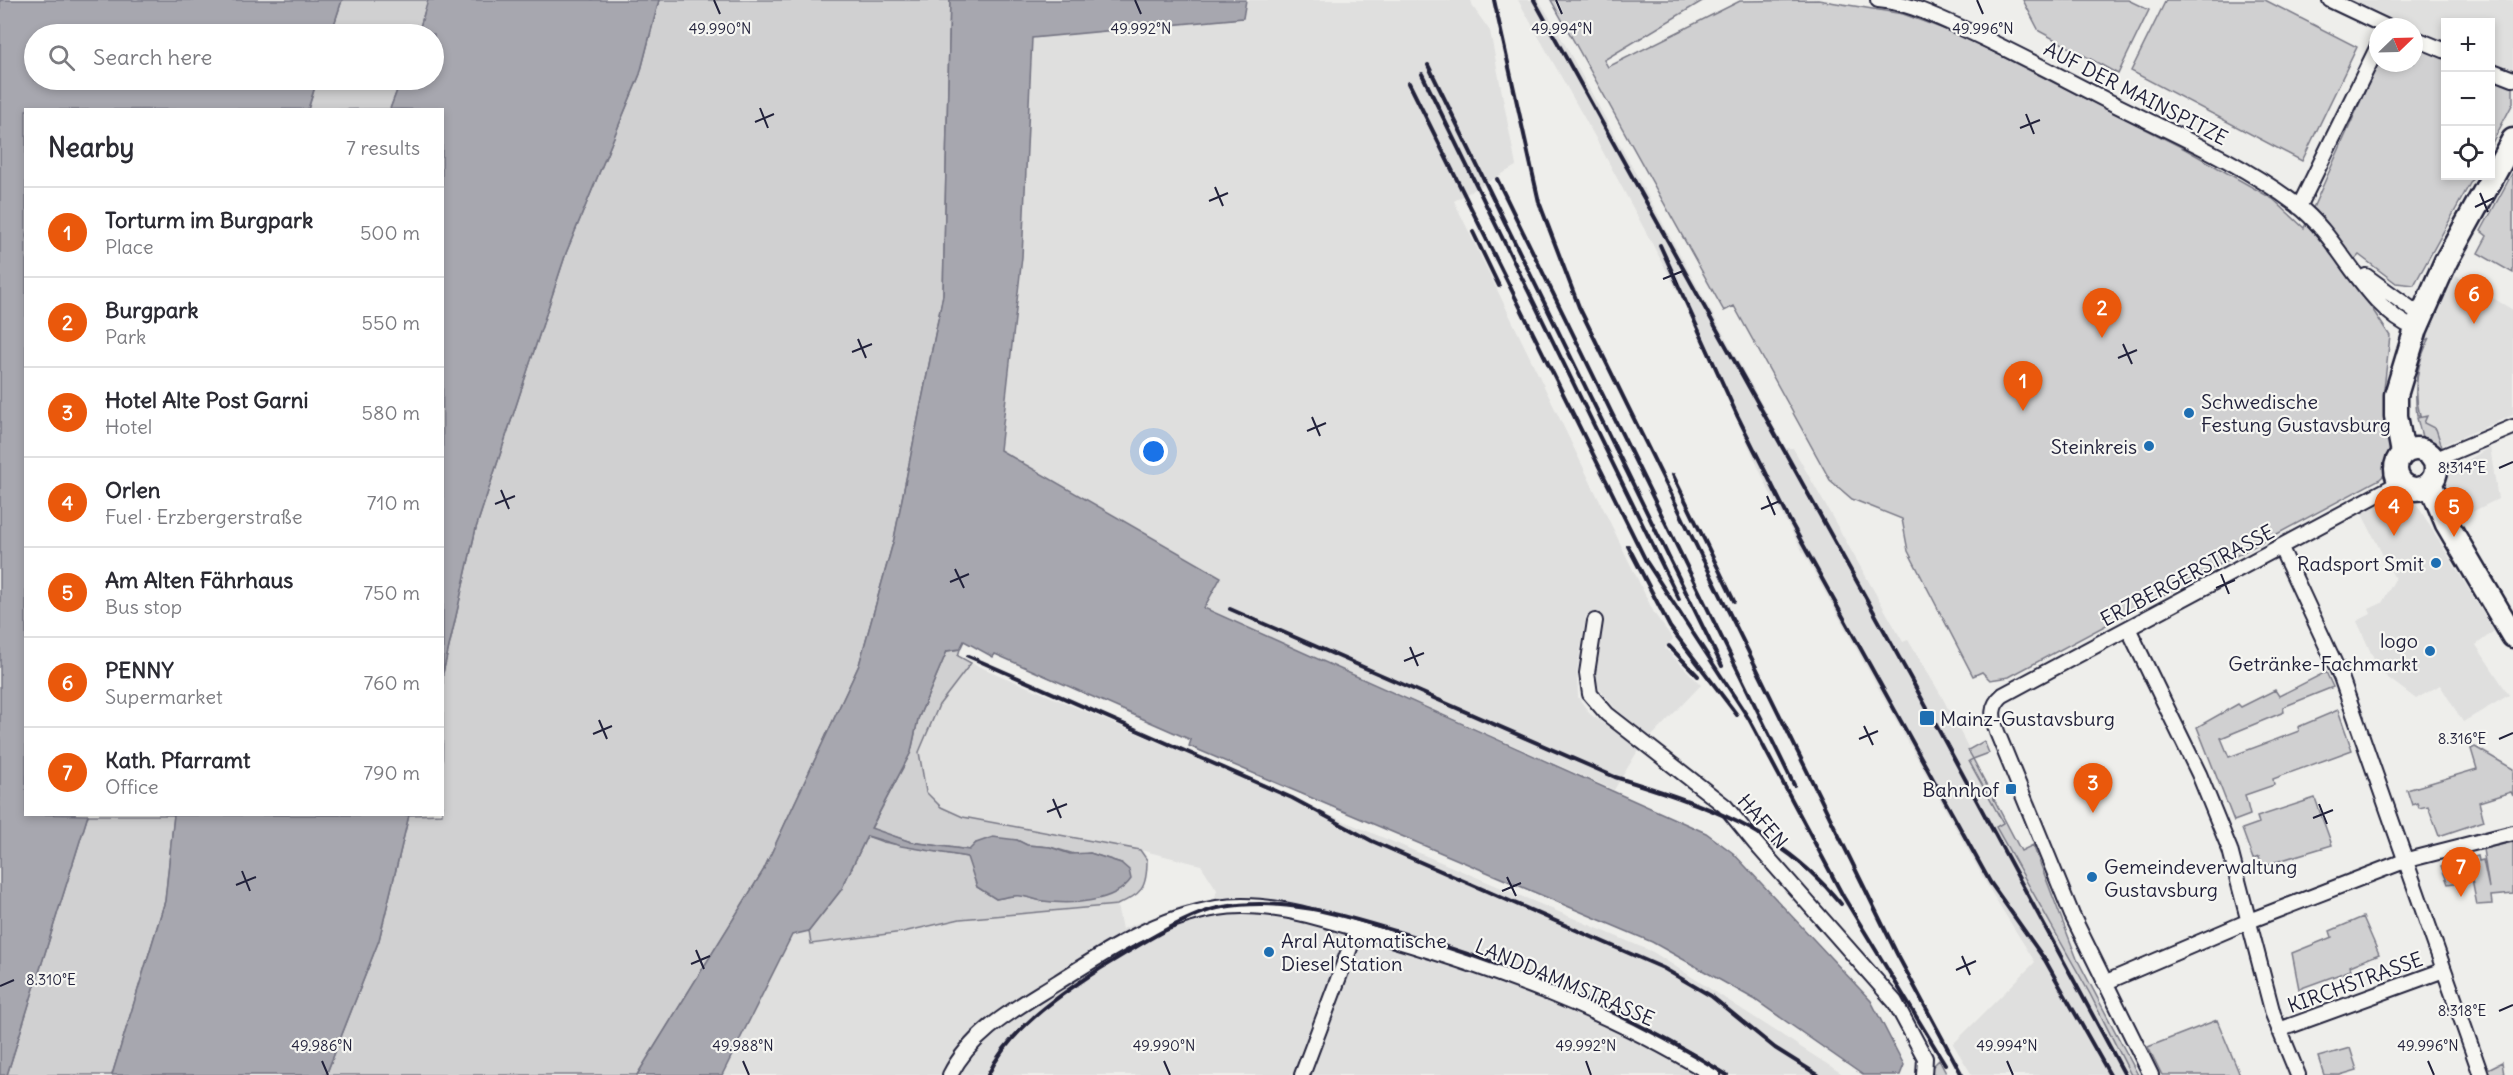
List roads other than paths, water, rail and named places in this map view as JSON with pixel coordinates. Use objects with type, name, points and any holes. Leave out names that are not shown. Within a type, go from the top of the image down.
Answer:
[{"type":"main road","points":[[2409,451],[2395,405],[2404,364],[2418,322],[2446,261],[2513,140]]},
{"type":"main road","points":[[2409,451],[2426,452],[2434,460],[2436,472],[2418,484]]},
{"type":"main road","points":[[2409,451],[2396,467],[2418,484],[2447,524],[2513,636]]},
{"type":"street","name":"AUF DER MAINSPITZE","points":[[1878,0],[1916,8],[1998,44],[2256,178],[2299,207],[2350,264],[2418,322]]},
{"type":"street","points":[[2330,0],[2369,18]]},
{"type":"street","points":[[2423,42],[2441,49]]},
{"type":"street","points":[[2299,207],[2369,64]]},
{"type":"street","points":[[2495,71],[2513,79]]},
{"type":"street","points":[[2434,460],[2513,427]]},
{"type":"street","name":"ERZBERGERSTRASSE","points":[[2104,983],[2068,905],[1997,732],[1992,716],[1994,705],[2003,695],[2281,548],[2418,484]]},
{"type":"street","points":[[2281,548],[2341,676],[2408,860],[2481,1075]]},
{"type":"street","name":"HAFEN","points":[[1595,621],[1586,683],[1596,702],[1607,714],[1725,806],[1739,820],[1895,1002],[1925,1058],[1924,1075]]},
{"type":"street","points":[[2128,628],[2199,774],[2230,850],[2279,1030],[2298,1075]]},
{"type":"street","points":[[2151,1075],[2104,983],[2249,921],[2408,860],[2513,833]]},
{"type":"street","name":"LANDDAMMSTRASSE","points":[[950,1075],[958,1059],[979,1035],[999,1019],[1116,945],[1144,930],[1185,915],[1219,907],[1262,908],[1313,916],[1514,978],[1672,1050],[1713,1075]]},
{"type":"street","points":[[1307,1074],[1357,929]]},
{"type":"street","name":"KIRCHSTRASSE","points":[[2279,1030],[2444,970]]},
{"type":"railway","points":[[1494,0],[1539,202],[1579,307],[1897,954],[1962,1075]]},
{"type":"railway","points":[[1534,0],[1916,688],[2125,1075]]},
{"type":"railway","points":[[1428,65],[1722,666]]},
{"type":"railway","points":[[1422,74],[1679,599]]},
{"type":"railway","points":[[1409,83],[1646,561],[1749,719],[1843,896],[1945,1064]]},
{"type":"railway","points":[[1497,179],[1794,785]]},
{"type":"railway","points":[[1473,232],[1499,286]]},
{"type":"railway","points":[[1660,245],[1737,415],[1790,521],[1990,882],[2045,960],[2110,1075]]},
{"type":"railway","points":[[1673,475],[1734,601]]},
{"type":"railway","points":[[1628,546],[1670,627],[1737,715]]},
{"type":"railway","points":[[1230,609],[1615,777],[1680,798],[1738,822],[1792,856],[1841,904]]},
{"type":"railway","points":[[1669,646],[1698,676]]},
{"type":"railway","points":[[968,656],[1292,798],[1372,841],[1663,968],[1711,996],[1775,1048],[1818,1075]]},
{"type":"railway","points":[[988,1075],[1008,1043],[1021,1029],[1051,1003],[1098,970],[1159,933],[1193,916],[1209,910],[1246,904],[1269,904],[1315,910],[1448,947],[1530,977],[1610,1011],[1649,1030],[1727,1075]]},
{"type":"place","name":"PENNY","points":[[2474,324]]},
{"type":"place","name":"Burgpark","points":[[2102,338]]},
{"type":"place","name":"Torturm im Burgpark","points":[[2023,411]]},
{"type":"place","name":"Schwedische Festung Gustavsburg","points":[[2189,413]]},
{"type":"place","name":"Steinkreis","points":[[2149,446]]},
{"type":"place","name":"Orlen","points":[[2394,536]]},
{"type":"place","name":"Am Alten Fährhaus","points":[[2454,537]]},
{"type":"place","name":"Radsport Smit","points":[[2436,563]]},
{"type":"place","name":"logo Getränke-Fachmarkt","points":[[2430,651]]},
{"type":"place","name":"Mainz-Gustavsburg","points":[[1927,718]]},
{"type":"place","name":"Bahnhof","points":[[2011,789]]},
{"type":"place","name":"Hotel Alte Post Garni","points":[[2093,813]]},
{"type":"place","name":"Gemeindeverwaltung Gustavsburg","points":[[2092,877]]},
{"type":"place","name":"Kath. Pfarramt","points":[[2461,897]]},
{"type":"place","name":"Aral Automatische Diesel Station","points":[[1269,952]]}]
